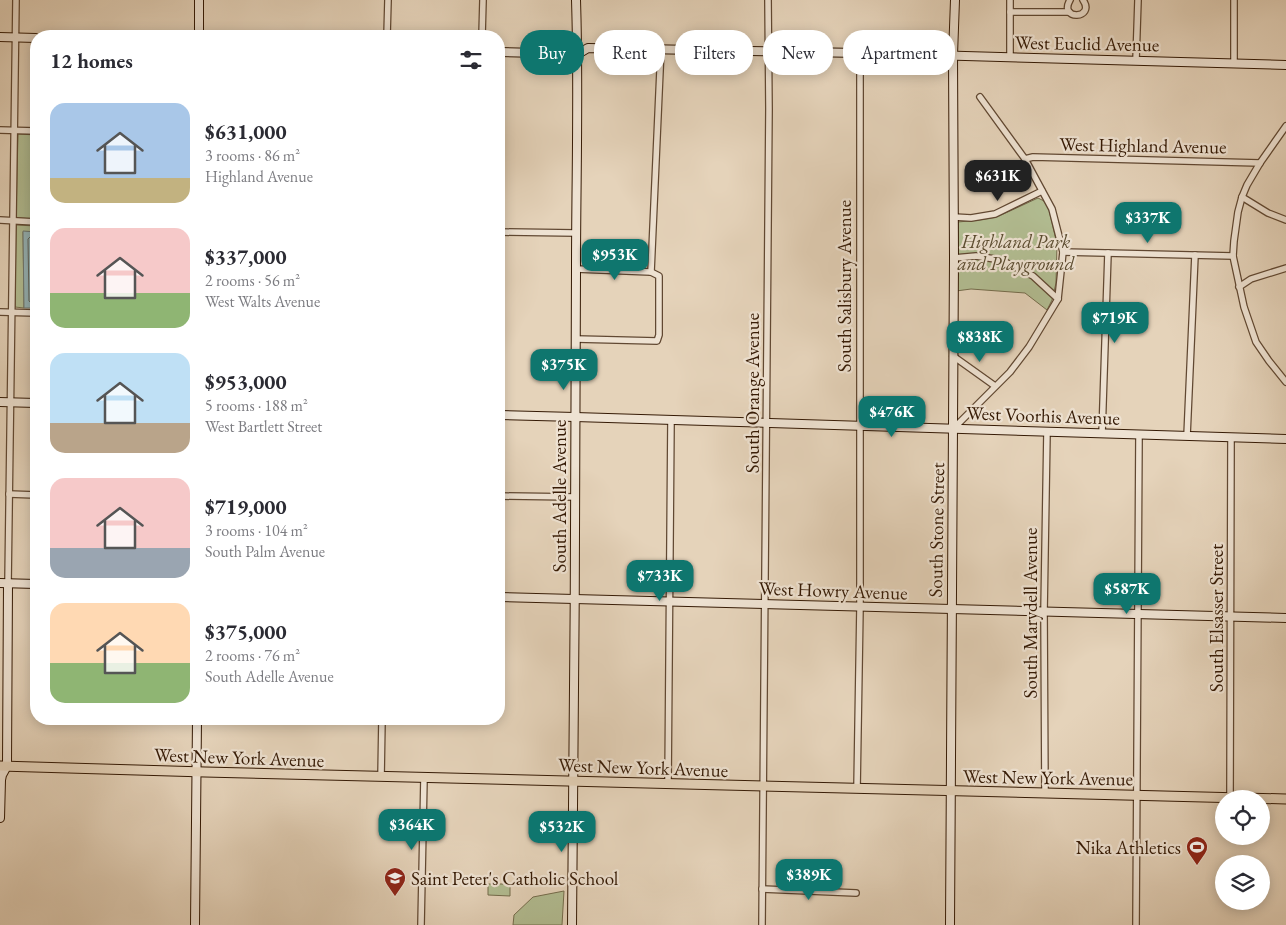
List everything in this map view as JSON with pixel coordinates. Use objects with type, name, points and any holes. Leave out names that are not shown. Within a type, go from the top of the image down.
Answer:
[{"type":"main road","name":"West New York Avenue","points":[[3,766],[1215,798]]},
{"type":"main road","name":"West New York Avenue","points":[[1270,799],[1286,799]]},
{"type":"street","points":[[0,818],[3,766],[4,583],[9,494],[11,403],[16,0]]},
{"type":"street","points":[[198,30],[199,0]]},
{"type":"street","points":[[387,30],[388,0]]},
{"type":"street","points":[[482,30],[483,0]]},
{"type":"street","name":"South Adelle Avenue","points":[[576,0],[577,30]]},
{"type":"street","name":"South Orange Avenue","points":[[768,0],[769,30]]},
{"type":"street","name":"South Stone Street","points":[[954,30],[955,0]]},
{"type":"street","points":[[1010,0],[1010,57]]},
{"type":"street","points":[[1069,12],[1067,6],[1070,0]]},
{"type":"street","points":[[1010,12],[1069,12],[1076,16],[1083,13],[1086,7],[1083,0]]},
{"type":"street","points":[[1136,60],[1138,0]]},
{"type":"street","points":[[1234,0],[1234,63]]},
{"type":"street","points":[[0,37],[30,38]]},
{"type":"street","name":"West Euclid Avenue","points":[[665,48],[763,51]]},
{"type":"street","name":"West Euclid Avenue","points":[[505,52],[520,53]]},
{"type":"street","name":"West Euclid Avenue","points":[[955,55],[1286,65]]},
{"type":"street","name":"South Adelle Avenue","points":[[572,925],[578,75]]},
{"type":"street","points":[[651,272],[660,75]]},
{"type":"street","name":"South Orange Avenue","points":[[762,925],[769,75]]},
{"type":"street","name":"South Salisbury Avenue","points":[[858,789],[860,606],[860,75]]},
{"type":"street","name":"South Stone Street","points":[[950,925],[954,258],[953,75]]},
{"type":"street","points":[[953,429],[1010,372],[1029,347],[1058,299],[1062,252],[1052,209],[1025,159],[980,97]]},
{"type":"street","points":[[1286,126],[1260,163],[1242,197],[1238,212],[1233,256],[1244,307],[1256,342],[1286,382]]},
{"type":"street","points":[[0,130],[30,131]]},
{"type":"street","name":"West Highland Avenue","points":[[1025,159],[1033,157],[1260,163]]},
{"type":"street","points":[[954,218],[971,218],[995,214],[1042,191]]},
{"type":"street","points":[[1242,197],[1268,213],[1286,220]]},
{"type":"street","points":[[0,220],[30,222]]},
{"type":"street","points":[[505,232],[576,233]]},
{"type":"street","points":[[1062,252],[1233,256]]},
{"type":"street","points":[[1102,434],[1108,253]]},
{"type":"street","points":[[1187,436],[1195,255]]},
{"type":"street","points":[[954,258],[976,256],[1001,260],[1032,276],[1058,299]]},
{"type":"street","points":[[1239,287],[1251,279],[1286,268]]},
{"type":"street","points":[[576,269],[651,272],[659,276],[659,335],[657,341],[576,339]]},
{"type":"street","points":[[0,312],[30,313]]},
{"type":"street","points":[[953,356],[995,386]]},
{"type":"street","points":[[0,402],[30,404]]},
{"type":"street","name":"West Voorhis Avenue","points":[[505,416],[1286,439]]},
{"type":"street","points":[[668,784],[670,420]]},
{"type":"street","name":"South Marydell Avenue","points":[[1045,794],[1044,612],[1047,432]]},
{"type":"street","points":[[1136,925],[1139,435]]},
{"type":"street","name":"South Elsasser Street","points":[[1230,790],[1231,438]]},
{"type":"street","points":[[9,494],[30,495]]},
{"type":"street","points":[[505,496],[575,498]]},
{"type":"street","points":[[4,583],[30,584]]},
{"type":"street","name":"West Howry Avenue","points":[[505,597],[1286,618]]},
{"type":"street","points":[[195,925],[197,725]]},
{"type":"street","points":[[381,777],[382,725]]},
{"type":"street","points":[[421,925],[424,778]]},
{"type":"street","points":[[762,889],[856,893]]},
{"type":"green space","points":[[18,134],[30,135],[30,219],[16,218]]},
{"type":"green space","name":"Highland Park and Playground","points":[[1038,198],[1044,201],[1049,210],[1057,244],[1056,283],[1052,300],[1047,310],[1025,293],[971,289],[956,291],[958,222],[997,217]]},
{"type":"green space","points":[[16,225],[30,226],[30,232],[23,232],[24,308],[15,307]]},
{"type":"green space","points":[[488,884],[510,884],[510,896],[488,895]]},
{"type":"green space","points":[[564,891],[562,925],[513,925],[514,915],[533,897]]},
{"type":"water","points":[[23,231],[30,232],[30,308],[24,308]]},
{"type":"place","name":"Nika Athletics","points":[[1197,866]]},
{"type":"place","name":"Saint Peter's Catholic School","points":[[395,897]]}]
